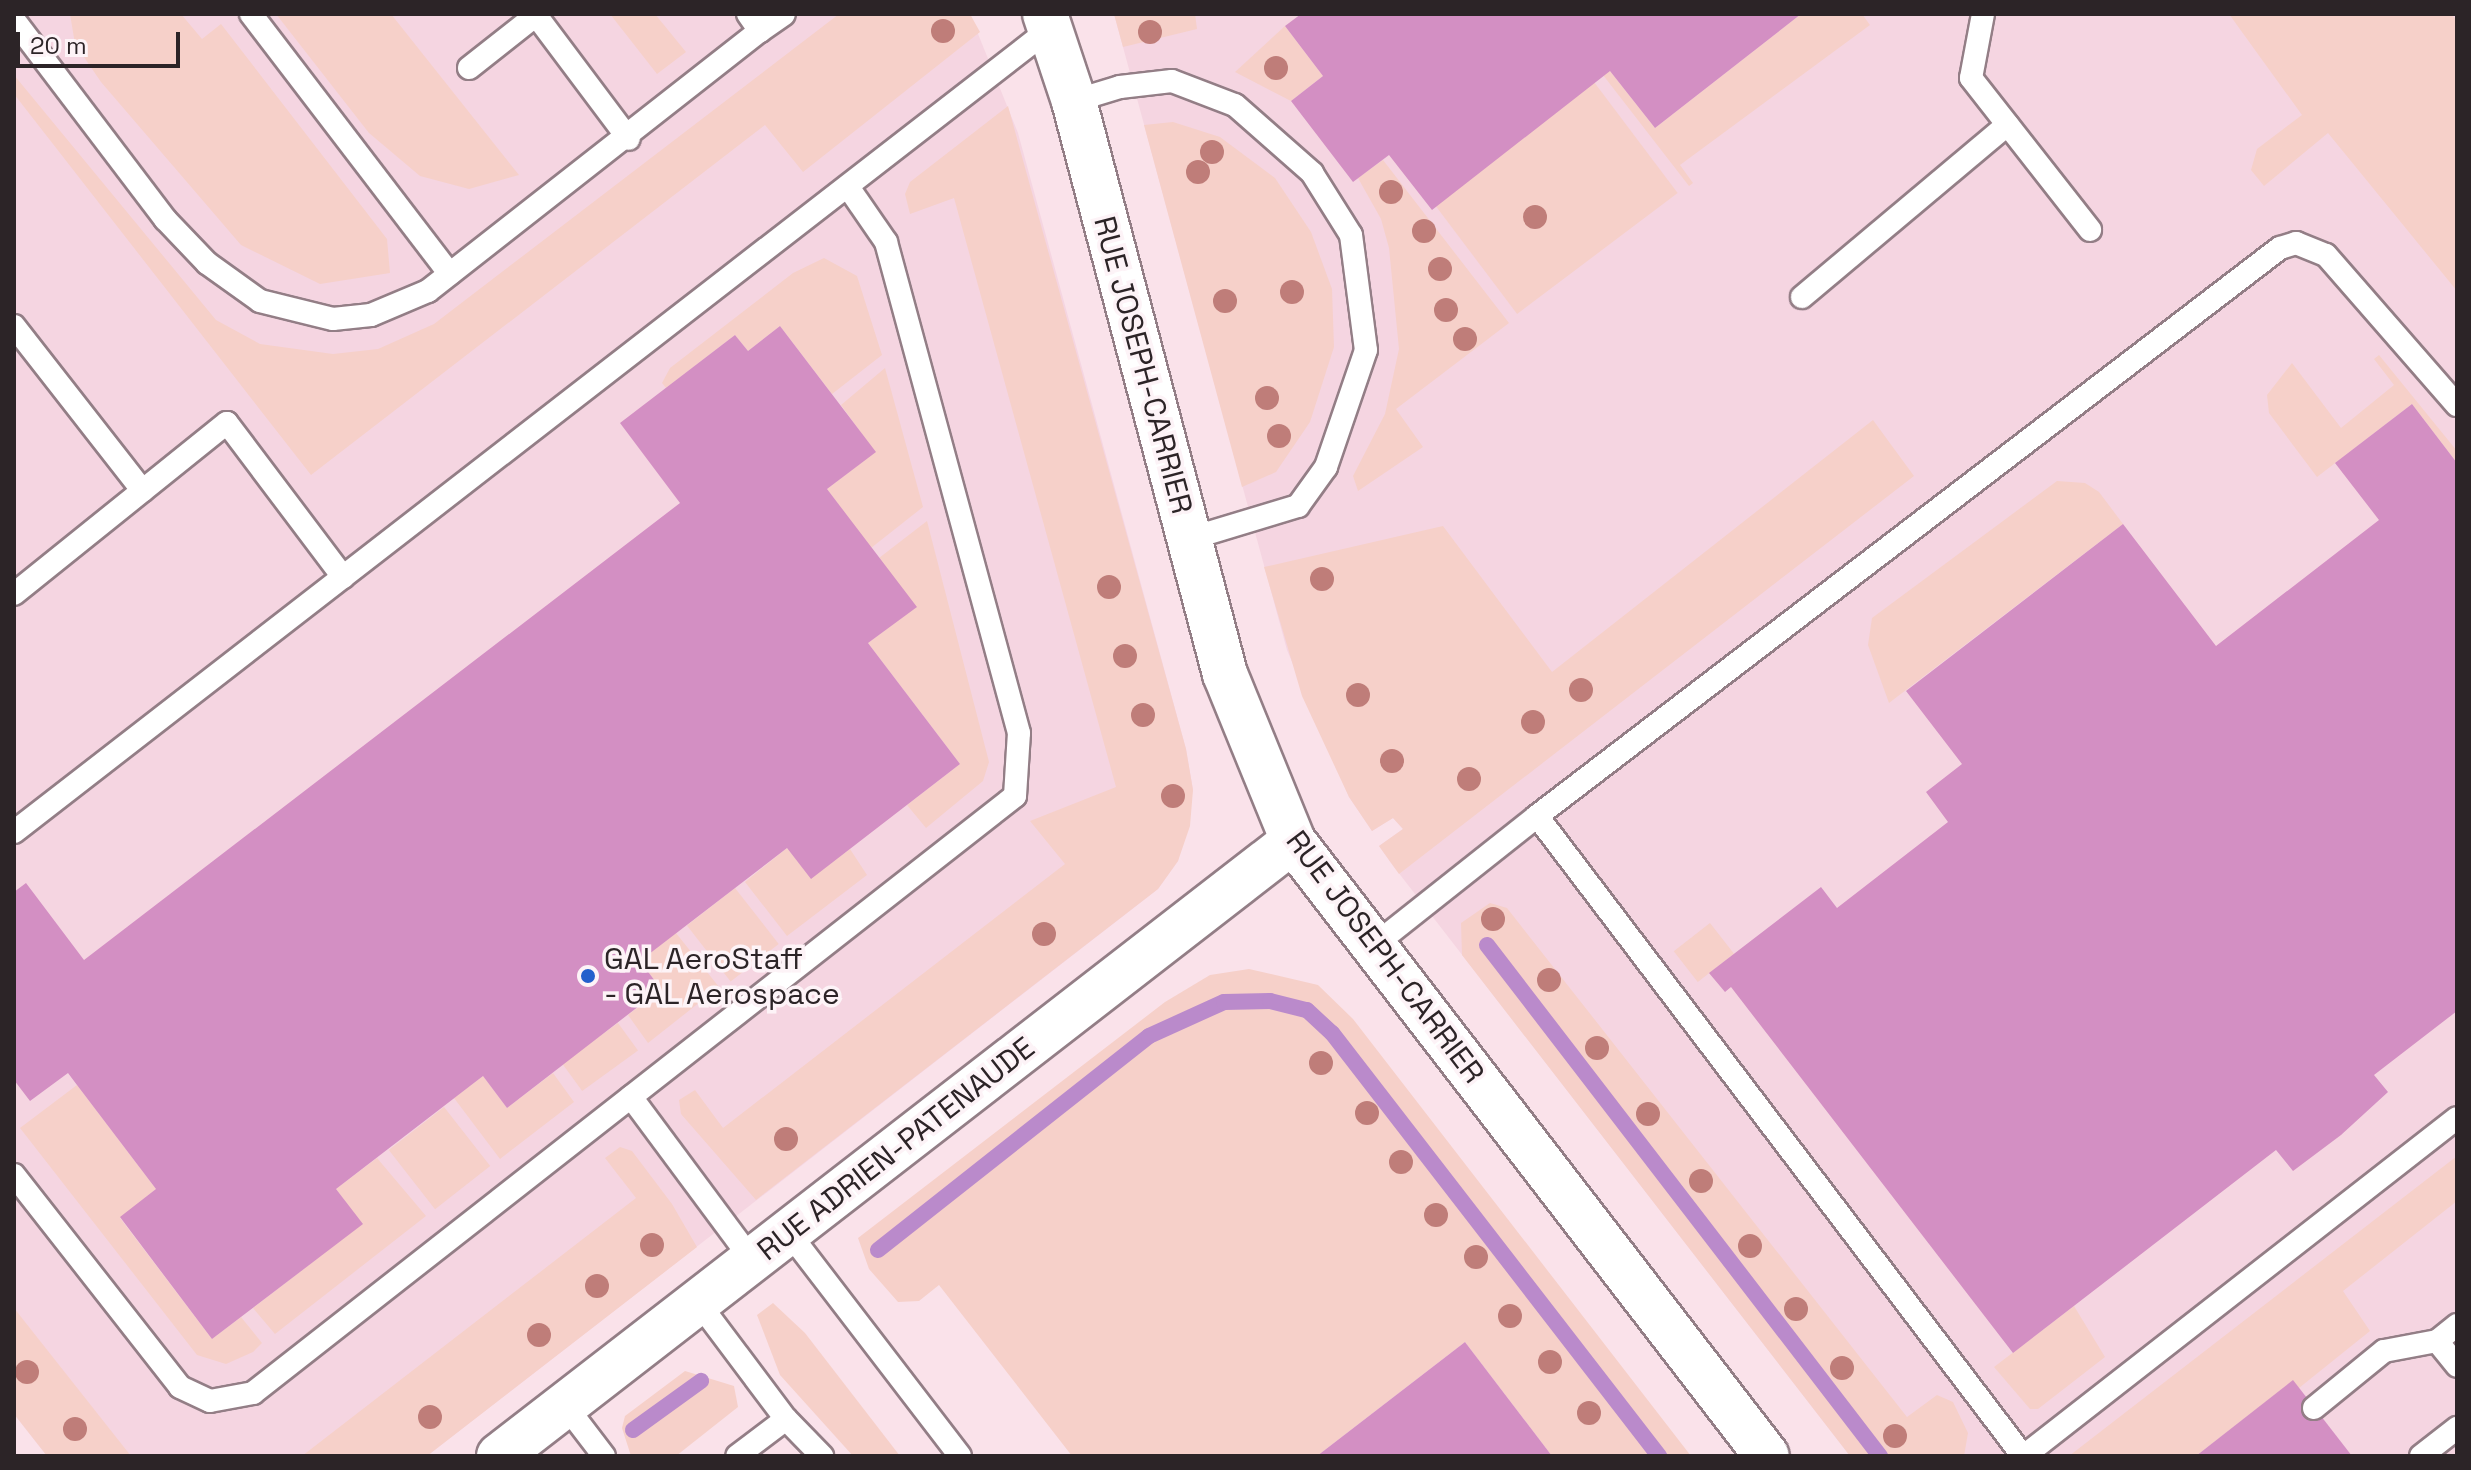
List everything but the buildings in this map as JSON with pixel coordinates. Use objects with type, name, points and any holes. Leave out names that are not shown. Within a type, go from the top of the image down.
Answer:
[{"type":"street","name":"RUE JOSEPH-CARRIER","points":[[1048,21],[1074,101],[1236,712],[1293,841],[1767,1456]]},
{"type":"street","name":"RUE ADRIEN-PATENAUDE","points":[[499,1456],[1293,841]]},
{"type":"lane","points":[[251,14],[450,274]]},
{"type":"lane","points":[[469,68],[535,14],[629,139]]},
{"type":"lane","points":[[14,20],[165,219],[207,263],[260,301],[333,319],[371,315],[400,306],[450,274],[629,139],[754,23],[784,14]]},
{"type":"lane","points":[[1983,14],[1971,78],[2090,230]]},
{"type":"lane","points":[[14,832],[848,187],[1048,21]]},
{"type":"lane","points":[[1074,101],[1151,82],[1210,93],[1270,129],[1293,152],[1335,203],[1351,235],[1366,350],[1326,467],[1298,506],[1189,539]]},
{"type":"lane","points":[[1802,297],[2007,125]]},
{"type":"lane","points":[[14,1175],[180,1387],[192,1397],[235,1399],[263,1384],[1004,807],[1019,778],[1019,733],[886,242],[848,187]]},
{"type":"lane","points":[[1372,947],[1537,816],[2280,248],[2296,243],[2326,255],[2457,405]]},
{"type":"lane","points":[[14,326],[143,491]]},
{"type":"lane","points":[[14,594],[227,423],[343,577]]},
{"type":"lane","points":[[1537,816],[2024,1456],[2457,1118]]},
{"type":"lane","points":[[631,1097],[753,1261]]},
{"type":"lane","points":[[789,1233],[960,1456]]},
{"type":"lane","points":[[698,1302],[786,1419],[822,1456]]},
{"type":"lane","points":[[2314,1408],[2384,1351],[2437,1341],[2457,1325]]},
{"type":"lane","points":[[2437,1341],[2457,1366]]},
{"type":"lane","points":[[565,1405],[604,1456]]},
{"type":"lane","points":[[737,1456],[786,1419]]},
{"type":"lane","points":[[2421,1456],[2457,1428]]},
{"type":"shaded area","points":[[14,14],[970,14],[1018,133],[1186,749],[1193,790],[1178,861],[1158,889],[427,1456],[47,1456],[14,1414]]},
{"type":"shaded area","points":[[70,14],[181,14],[202,39],[221,24],[387,239],[390,273],[320,284],[241,245],[101,82],[75,44]]},
{"type":"shaded area","points":[[276,14],[391,14],[519,175],[469,189],[420,176],[369,133]]},
{"type":"shaded area","points":[[610,14],[655,14],[686,52],[657,74]]},
{"type":"shaded area","points":[[839,14],[970,14],[980,32],[803,172],[765,125],[311,475],[14,94],[14,75],[216,320],[260,344],[333,354],[378,349],[434,324]]},
{"type":"shaded area","points":[[1114,14],[2457,14],[2457,1456],[1850,1456],[1391,863],[1379,846],[1403,829],[1393,818],[1372,831],[1349,797],[1287,650]]},
{"type":"shaded area","points":[[1114,14],[1195,14],[1197,29],[1123,47]]},
{"type":"shaded area","points":[[1801,14],[1862,14],[1870,25],[1680,165],[1693,183],[1689,186],[1603,75],[1610,71],[1655,128]]},
{"type":"shaded area","points":[[2229,14],[2451,14],[2457,21],[2457,291],[2328,133],[2264,186],[2251,170],[2257,149],[2302,115]]},
{"type":"shaded area","points":[[1285,26],[1323,76],[1291,101],[1235,72]]},
{"type":"shaded area","points":[[1594,82],[1678,193],[1517,314],[1433,203]]},
{"type":"shaded area","points":[[1008,106],[1186,749],[1193,790],[1190,826],[1178,861],[1158,889],[756,1200],[681,1114],[679,1100],[695,1090],[723,1128],[1065,864],[1030,821],[1116,787],[954,198],[910,214],[905,194],[910,182]]},
{"type":"shaded area","points":[[1173,122],[1220,137],[1275,178],[1311,232],[1332,289],[1334,347],[1310,422],[1276,472],[1242,487],[1144,125]]},
{"type":"shaded area","points":[[1383,160],[1509,323],[1396,409],[1423,447],[1358,491],[1353,476],[1385,414],[1399,349],[1389,248],[1381,219],[1358,178]]},
{"type":"shaded area","points":[[824,258],[857,276],[882,355],[832,394],[780,326],[748,351],[735,335],[666,388],[662,383],[670,368],[793,273]]},
{"type":"shaded area","points":[[2379,355],[2457,451],[2457,463],[2412,404],[2317,477],[2269,413],[2267,395],[2292,363],[2341,428],[2394,385],[2374,359]]},
{"type":"shaded area","points":[[885,368],[923,507],[871,548],[827,489],[875,452],[841,405]]},
{"type":"shaded area","points":[[1873,420],[1914,476],[1399,874],[1379,846],[1403,829],[1393,818],[1372,831],[1349,797],[1302,696],[1264,567],[1443,526],[1552,672]]},
{"type":"shaded area","points":[[2057,481],[2085,483],[2099,492],[2123,524],[1889,703],[1868,645],[1872,618]]},
{"type":"shaded area","points":[[927,521],[989,762],[983,781],[926,828],[907,805],[960,764],[868,643],[916,607],[879,558]]},
{"type":"shaded area","points":[[787,848],[811,878],[850,849],[867,875],[787,936],[745,882]]},
{"type":"shaded area","points":[[735,888],[779,944],[731,982],[687,926]]},
{"type":"shaded area","points":[[1490,903],[1507,908],[1907,1417],[1937,1395],[1953,1402],[1968,1433],[1964,1456],[1850,1456],[1462,955],[1461,923]]},
{"type":"shaded area","points":[[1710,923],[1734,954],[1698,982],[1674,951]]},
{"type":"shaded area","points":[[676,933],[719,987],[648,1043],[628,1015],[661,989],[640,961]]},
{"type":"shaded area","points":[[1249,969],[1318,985],[1353,1019],[1691,1456],[1552,1456],[1465,1342],[1317,1456],[1072,1456],[939,1285],[919,1301],[898,1302],[869,1269],[858,1238],[1165,1002],[1210,975]]},
{"type":"shaded area","points":[[618,1023],[638,1051],[582,1091],[562,1064]]},
{"type":"shaded area","points":[[553,1073],[574,1102],[500,1159],[454,1098],[483,1076],[507,1108]]},
{"type":"shaded area","points":[[77,1085],[156,1189],[120,1218],[212,1339],[241,1317],[262,1343],[253,1352],[226,1364],[197,1355],[20,1128]]},
{"type":"shaded area","points":[[444,1107],[490,1166],[435,1209],[389,1150]]},
{"type":"shaded area","points":[[620,1147],[632,1151],[672,1204],[697,1247],[427,1456],[302,1456],[636,1198],[605,1158]]},
{"type":"shaded area","points":[[2457,1156],[2457,1201],[2343,1291],[2370,1331],[2299,1388],[2293,1381],[2196,1456],[2069,1456]]},
{"type":"shaded area","points":[[377,1158],[426,1216],[275,1334],[253,1308],[362,1224],[336,1189]]},
{"type":"shaded area","points":[[773,1303],[805,1333],[900,1456],[853,1456],[780,1375],[757,1315]]},
{"type":"shaded area","points":[[2074,1306],[2105,1357],[2038,1409],[2030,1409],[1994,1367]]},
{"type":"shaded area","points":[[14,1308],[131,1456],[47,1456],[14,1414]]},
{"type":"shaded area","points":[[685,1371],[734,1386],[738,1407],[676,1456],[631,1456],[622,1428],[625,1416]]},
{"type":"waterway","points":[[1487,945],[1880,1456]]},
{"type":"waterway","points":[[878,1250],[1149,1036],[1224,1002],[1270,1001],[1307,1010],[1332,1033],[1659,1456]]},
{"type":"waterway","points":[[633,1430],[701,1381]]},
{"type":"place","name":"GAL AeroStaff - GAL Aerospace","points":[[588,976]]}]
